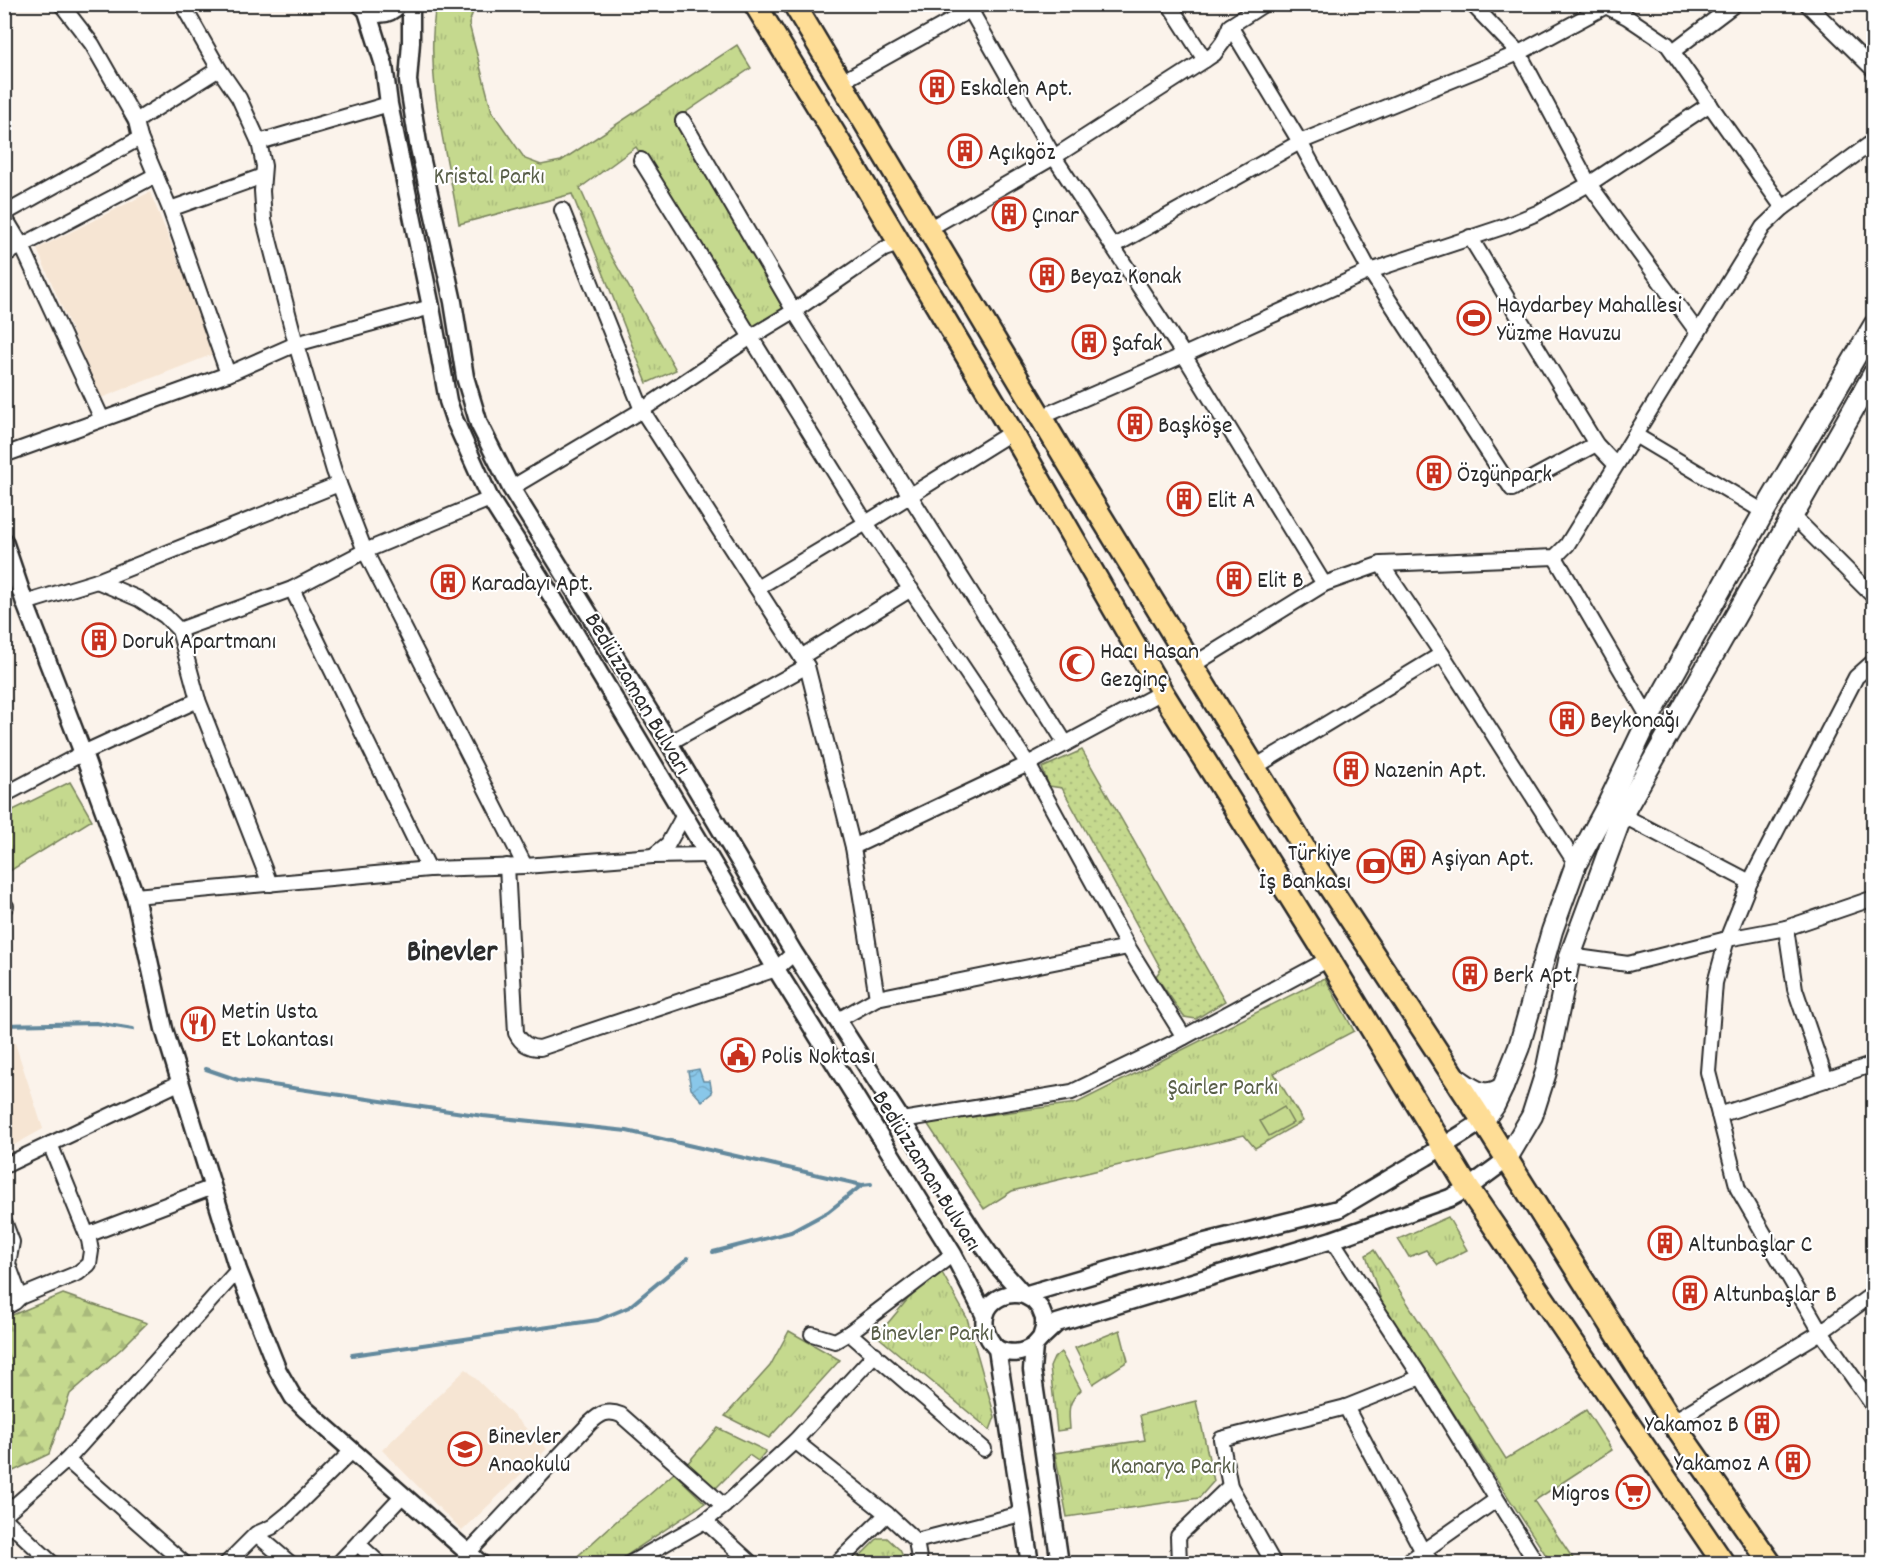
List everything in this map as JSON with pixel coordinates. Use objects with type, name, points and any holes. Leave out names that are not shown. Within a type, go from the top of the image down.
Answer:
[{"type":"main road","points":[[755,4],[1012,432],[1162,692],[1329,959],[1468,1188],[1724,1563]]},
{"type":"main road","points":[[794,4],[1041,417],[1309,856],[1456,1078],[1672,1422],[1771,1563]]},
{"type":"main road","points":[[1483,1121],[1494,1106],[1519,1047],[1552,931],[1576,864],[1650,718],[1764,512],[1874,325]]},
{"type":"main road","points":[[1506,1160],[1532,1116],[1546,1072],[1570,956],[1622,815],[1874,373]]},
{"type":"main road","points":[[1456,1078],[1480,1093],[1495,1093],[1503,1087]]},
{"type":"main road","points":[[1525,1189],[1523,1161],[1526,1129]]},
{"type":"street","points":[[61,4],[92,44],[136,121],[140,138],[170,209],[228,374]]},
{"type":"street","points":[[182,4],[219,69],[239,98],[259,142],[264,166],[262,191],[264,220],[296,344],[339,484],[365,550],[525,866]]},
{"type":"street","points":[[1169,4],[1205,60]]},
{"type":"street","points":[[930,228],[1054,157],[1214,54],[1223,42],[1230,26],[1264,4]]},
{"type":"street","points":[[1472,4],[1519,53],[1589,184],[1698,333]]},
{"type":"street","points":[[1673,51],[1735,4]]},
{"type":"street","points":[[1807,4],[1874,70]]},
{"type":"street","points":[[1114,246],[1300,142],[1519,53],[1604,5],[1627,17],[1667,44],[1782,208]]},
{"type":"street","points":[[364,8],[373,14],[387,14],[407,6]]},
{"type":"street","name":"Bediüzzaman Bulvarı","points":[[407,6],[411,42],[408,81],[418,143],[453,302],[465,377],[479,424],[511,488],[669,743],[794,953],[972,1231],[997,1265],[1024,1295]]},
{"type":"street","points":[[841,82],[973,6],[1054,157],[1184,355],[1324,584]]},
{"type":"street","name":"Bediüzzaman Bulvarı","points":[[364,8],[384,65],[389,104],[451,410],[490,499],[572,628],[776,969],[953,1254],[985,1316]]},
{"type":"street","points":[[1230,26],[1300,142],[1370,271],[1512,489],[1596,444]]},
{"type":"street","points":[[136,121],[219,69]]},
{"type":"street","points":[[259,142],[389,104]]},
{"type":"street","points":[[1041,417],[1370,271],[1506,226],[1537,213],[1589,184],[1710,104]]},
{"type":"street","points":[[683,121],[794,311],[1066,744]]},
{"type":"street","points":[[102,419],[22,246],[4,215],[140,138]]},
{"type":"street","points":[[1193,664],[1324,584],[1381,564],[1555,557],[1567,545],[1763,227],[1782,208],[1874,141]]},
{"type":"street","points":[[641,160],[866,524],[1028,764],[1128,947],[1184,1037]]},
{"type":"street","points":[[4,255],[156,175]]},
{"type":"street","points":[[170,209],[263,176]]},
{"type":"street","points":[[562,210],[642,410],[804,662],[853,847],[877,998]]},
{"type":"street","points":[[1470,237],[1596,444],[1615,464]]},
{"type":"street","points":[[511,488],[642,410],[884,249],[899,244]]},
{"type":"street","points":[[4,455],[228,374],[296,344],[431,307]]},
{"type":"street","points":[[756,588],[866,524],[1012,432]]},
{"type":"street","points":[[1635,435],[1764,512]]},
{"type":"street","points":[[25,603],[97,581],[339,484]]},
{"type":"street","points":[[179,630],[292,589],[365,550],[490,499]]},
{"type":"street","points":[[1793,516],[1874,597]]},
{"type":"street","points":[[4,541],[135,896],[156,998],[238,1270],[285,1384],[293,1397],[475,1558],[590,1423],[600,1414],[609,1411],[621,1415],[724,1506]]},
{"type":"street","points":[[1555,557],[1650,718]]},
{"type":"street","points":[[1381,564],[1442,654],[1576,864]]},
{"type":"street","points":[[97,581],[139,599],[165,616],[179,630],[198,700],[270,884]]},
{"type":"street","points":[[292,589],[429,869]]},
{"type":"street","points":[[669,743],[804,662],[910,589]]},
{"type":"street","points":[[1255,767],[1442,654]]},
{"type":"street","points":[[1874,661],[1856,677],[1750,882],[1726,939],[1715,983],[1708,1072],[1738,1189],[1821,1332],[1874,1407]]},
{"type":"street","points":[[853,847],[1028,764],[1162,692]]},
{"type":"street","points":[[4,795],[83,753],[198,700]]},
{"type":"street","points":[[653,856],[668,843],[684,815]]},
{"type":"street","points":[[1622,815],[1750,882]]},
{"type":"street","points":[[135,896],[429,869],[525,866],[653,856],[707,855]]},
{"type":"street","points":[[507,866],[516,1033],[520,1040],[532,1047],[540,1048],[776,969],[794,953]]},
{"type":"street","points":[[1570,956],[1628,964],[1726,939],[1786,928],[1874,898]]},
{"type":"street","points":[[1786,928],[1794,989],[1826,1080]]},
{"type":"street","points":[[838,1020],[877,998],[1128,947]]},
{"type":"street","points":[[902,1120],[1072,1092],[1184,1037],[1329,959]]},
{"type":"street","points":[[1719,1115],[1874,1064]]},
{"type":"street","points":[[4,1166],[181,1082]]},
{"type":"street","points":[[1024,1295],[1201,1243],[1338,1209],[1483,1121]]},
{"type":"street","points":[[4,1308],[20,1297],[84,1269],[89,1264],[91,1251],[87,1235],[50,1144]]},
{"type":"street","points":[[997,1349],[1015,1354],[1025,1352],[1057,1323],[1332,1239],[1450,1198],[1468,1188],[1506,1160]]},
{"type":"street","points":[[87,1235],[213,1187]]},
{"type":"street","points":[[4,1221],[12,1242],[8,1264],[20,1297]]},
{"type":"street","points":[[1332,1239],[1537,1563]]},
{"type":"street","points":[[812,1334],[835,1341],[849,1333],[953,1254]]},
{"type":"street","points":[[53,1563],[4,1517],[67,1460],[238,1270]]},
{"type":"street","points":[[1030,1563],[997,1349],[986,1334],[985,1316],[994,1300],[1014,1293],[1033,1300],[1040,1308],[1044,1318],[1044,1329],[1037,1342],[1032,1370],[1060,1563]]},
{"type":"street","points":[[1672,1422],[1821,1332],[1874,1293]]},
{"type":"street","points":[[849,1333],[984,1449]]},
{"type":"street","points":[[628,1563],[705,1521],[724,1506],[795,1441],[875,1354]]},
{"type":"street","points":[[1274,1563],[1230,1486],[1221,1439],[1346,1407],[1421,1377]]},
{"type":"street","points":[[1346,1407],[1422,1550],[1433,1563]]},
{"type":"street","points":[[795,1441],[916,1541],[920,1563]]},
{"type":"street","points":[[226,1563],[256,1534],[272,1527],[288,1514],[352,1451]]},
{"type":"street","points":[[67,1460],[185,1563]]},
{"type":"street","points":[[1179,1563],[1178,1536],[1230,1486]]},
{"type":"street","points":[[338,1563],[403,1494]]},
{"type":"street","points":[[1405,1563],[1496,1500]]},
{"type":"street","points":[[836,1563],[886,1514]]},
{"type":"street","points":[[916,1541],[1021,1515]]},
{"type":"street","points":[[705,1521],[752,1563]]},
{"type":"street","points":[[256,1534],[291,1563]]},
{"type":"street","points":[[358,1544],[380,1563]]},
{"type":"shaded area","points":[[150,192],[216,353],[101,398],[37,249]]},
{"type":"shaded area","points":[[5,1042],[15,1043],[43,1129],[5,1150]]},
{"type":"shaded area","name":"Binevler Anaokulu","points":[[466,1369],[547,1449],[462,1531],[382,1450]]},
{"type":"green space","name":"Kristal Parkı","points":[[436,5],[475,5],[469,24],[492,112],[525,159],[541,165],[561,161],[737,45],[751,68],[676,119],[785,312],[755,329],[636,147],[580,188],[605,245],[676,370],[647,383],[572,194],[459,224],[438,115],[435,87],[433,32]]},
{"type":"green space","points":[[1082,750],[1225,1001],[1196,1019],[1184,1017],[1156,976],[1161,969],[1062,788],[1049,786],[1042,768]]},
{"type":"green space","points":[[70,782],[92,820],[5,874],[5,814]]},
{"type":"green space","name":"Şairler Parkı","points":[[1325,978],[1354,1031],[1274,1073],[1303,1121],[1255,1148],[1244,1135],[1012,1191],[984,1209],[927,1123],[1077,1103]]},
{"type":"green space","points":[[1284,1107],[1293,1123],[1269,1136],[1260,1121]]},
{"type":"green space","points":[[1448,1217],[1467,1250],[1438,1265],[1426,1250],[1409,1257],[1398,1239]]},
{"type":"green space","points":[[1374,1250],[1506,1459],[1586,1410],[1612,1450],[1534,1501],[1576,1563],[1551,1563],[1382,1303],[1366,1255]]},
{"type":"green space","name":"Binevler Parkı","points":[[940,1269],[967,1318],[995,1417],[990,1430],[877,1336],[908,1299]]},
{"type":"green space","points":[[63,1294],[147,1323],[70,1394],[49,1454],[5,1475],[5,1318]]},
{"type":"green space","points":[[1120,1330],[1128,1361],[1093,1384],[1075,1348]]},
{"type":"green space","points":[[789,1331],[840,1360],[769,1438],[725,1416],[770,1366]]},
{"type":"green space","points":[[1061,1352],[1081,1390],[1071,1404],[1070,1429],[1057,1431],[1050,1367],[1054,1358]]},
{"type":"green space","name":"Kanarya Parkı","points":[[1196,1401],[1214,1481],[1199,1498],[1067,1517],[1055,1453],[1145,1440],[1140,1415]]},
{"type":"green space","points":[[718,1428],[766,1451],[758,1461],[749,1455],[715,1489],[687,1464]]},
{"type":"green space","points":[[674,1473],[705,1503],[615,1563],[570,1563],[622,1516]]},
{"type":"green space","points":[[878,1538],[887,1538],[900,1550],[906,1563],[853,1563]]},
{"type":"water","points":[[699,1069],[703,1081],[710,1081],[712,1093],[702,1101],[691,1089],[688,1071]]},
{"type":"waterway","points":[[4,1025],[96,1023],[133,1029]]},
{"type":"waterway","points":[[206,1069],[238,1080],[483,1116],[627,1131],[862,1185],[871,1184]]},
{"type":"waterway","points":[[713,1252],[791,1232],[828,1212],[862,1185]]},
{"type":"waterway","points":[[352,1355],[598,1320],[629,1307],[688,1258]]},
{"type":"place","name":"Eskalen Apt.","points":[[937,87]]},
{"type":"place","name":"Açıkgöz","points":[[965,151]]},
{"type":"place","name":"Çınar","points":[[1009,214]]},
{"type":"place","name":"Beyaz Konak","points":[[1047,275]]},
{"type":"place","name":"Haydarbey Mahallesi Yüzme Havuzu","points":[[1474,318]]},
{"type":"place","name":"Şafak","points":[[1089,342]]},
{"type":"place","name":"Başköşe","points":[[1135,424]]},
{"type":"place","name":"Özgünpark","points":[[1434,473]]},
{"type":"place","name":"Elit A","points":[[1184,499]]},
{"type":"place","name":"Elit B","points":[[1234,579]]},
{"type":"place","name":"Karadayı Apt.","points":[[448,582]]},
{"type":"place","name":"Doruk Apartmanı","points":[[99,640]]},
{"type":"place","name":"Hacı Hasan Gezginç","points":[[1077,664]]},
{"type":"place","name":"Beykonağı","points":[[1567,719]]},
{"type":"place","name":"Nazenin Apt.","points":[[1351,769]]},
{"type":"place","name":"Aşiyan Apt.","points":[[1408,857]]},
{"type":"place","name":"Türkiye İş Bankası","points":[[1374,866]]},
{"type":"place","name":"Berk Apt.","points":[[1470,974]]},
{"type":"place","name":"Metin Usta Et Lokantası","points":[[198,1024]]},
{"type":"place","name":"Polis Noktası","points":[[738,1055]]},
{"type":"place","name":"Altunbaşlar C","points":[[1665,1243]]},
{"type":"place","name":"Altunbaşlar B","points":[[1690,1293]]},
{"type":"place","name":"Yakamoz B","points":[[1762,1423]]},
{"type":"place","name":"Binevler Anaokulu","points":[[465,1449]]},
{"type":"place","name":"Yakamoz A","points":[[1793,1462]]},
{"type":"place","name":"Migros","points":[[1633,1492]]},
{"type":"district","name":"Binevler","points":[[452,950]]}]
